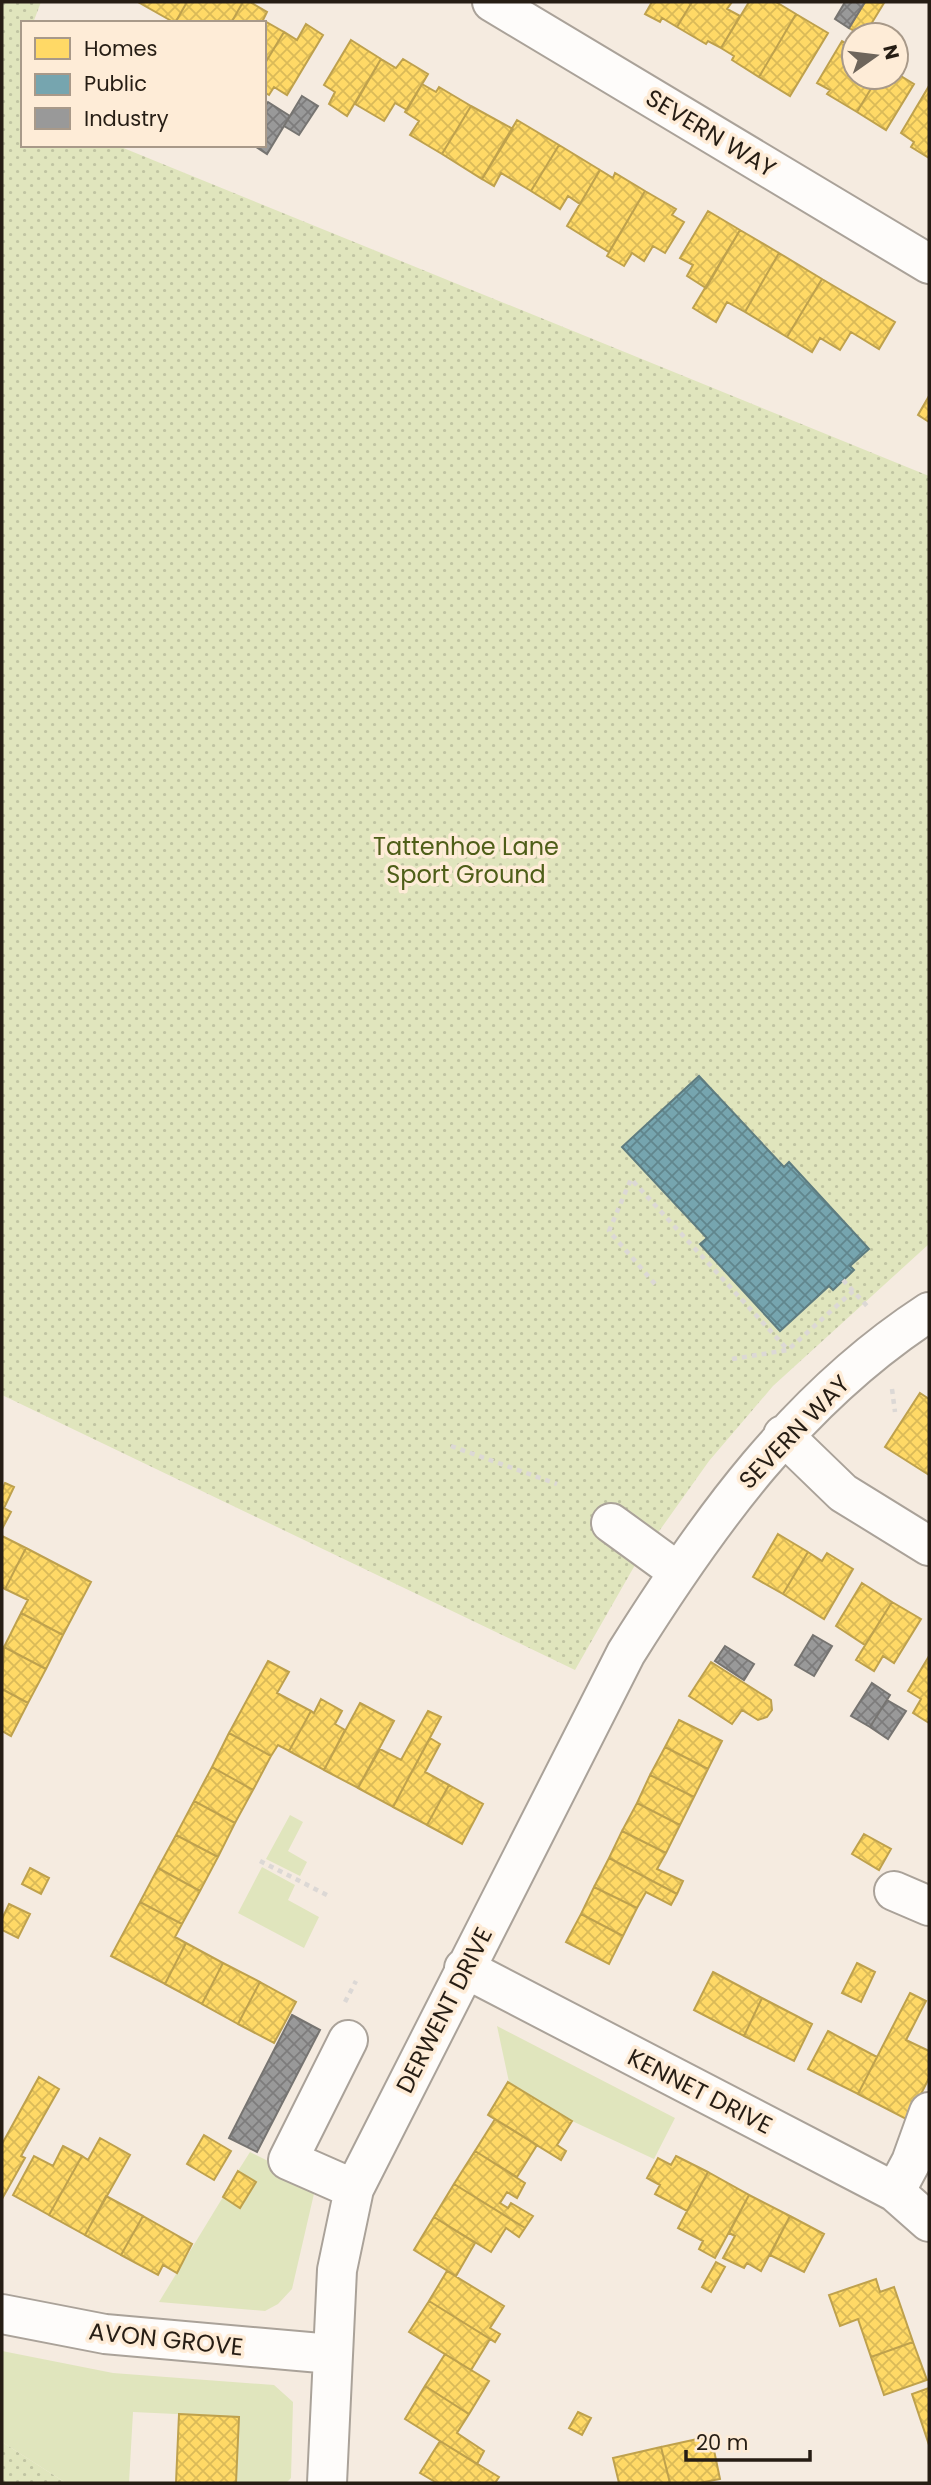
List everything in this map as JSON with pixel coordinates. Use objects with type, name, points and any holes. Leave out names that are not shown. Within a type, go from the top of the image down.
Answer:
[{"type":"street","name":"SEVERN WAY","points":[[492,2],[929,264]]},
{"type":"street","name":"SEVERN WAY","points":[[677,1571],[739,1487],[783,1435],[888,1339],[929,1312]]},
{"type":"street","points":[[783,1435],[843,1493],[929,1546]]},
{"type":"street","points":[[611,1524],[677,1571]]},
{"type":"street","name":"DERWENT DRIVE","points":[[327,2483],[337,2270],[354,2189],[626,1653],[677,1571]]},
{"type":"street","points":[[894,1891],[929,1906]]},
{"type":"street","name":"KENNET DRIVE","points":[[464,1968],[895,2192],[929,2222]]},
{"type":"street","points":[[348,2040],[288,2160],[354,2189]]},
{"type":"street","points":[[895,2192],[911,2162],[929,2112]]},
{"type":"street","name":"AVON GROVE","points":[[2,2314],[105,2334],[332,2354]]},
{"type":"path","points":[[655,1284],[609,1231],[631,1179],[789,1350]]},
{"type":"path","points":[[843,1280],[867,1306]]},
{"type":"path","points":[[732,1359],[789,1350],[853,1291]]},
{"type":"path","points":[[451,1446],[556,1484]]},
{"type":"path","points":[[260,1861],[331,1897]]},
{"type":"green space","name":"Tattenhoe Lane Sport Ground","points":[[2,2],[41,2],[34,21],[21,21],[21,147],[121,147],[929,476],[929,1244],[773,1386],[709,1461],[635,1565],[575,1670],[2,1395]]},
{"type":"green space","points":[[290,1815],[303,1822],[288,1851],[307,1862],[300,1876],[266,1859]]},
{"type":"green space","points":[[262,1867],[295,1885],[288,1900],[319,1917],[304,1948],[238,1913]]},
{"type":"green space","points":[[497,2026],[675,2118],[654,2159],[572,2121],[509,2082]]},
{"type":"green space","points":[[250,2152],[316,2185],[292,2289],[278,2304],[265,2311],[159,2302],[223,2197],[240,2207],[256,2183],[238,2171]]},
{"type":"green space","points":[[2,2351],[113,2373],[274,2385],[293,2402],[291,2478],[286,2483],[236,2483],[239,2417],[133,2412],[129,2483],[66,2483],[2,2442]]},
{"type":"green space","points":[[2,2442],[66,2483],[2,2483]]},
{"type":"building: Homes","points":[[138,2],[187,2],[176,21]]},
{"type":"building: Homes","points":[[187,2],[243,2],[232,21],[176,21]]},
{"type":"building: Homes","points":[[243,2],[250,2],[267,12],[265,21],[232,21]]},
{"type":"building: Homes","points":[[652,2],[692,2],[677,27],[662,18],[660,22],[645,14]]},
{"type":"building: Homes","points":[[692,2],[732,2],[727,9],[740,16],[721,48],[708,41],[706,44],[677,27]]},
{"type":"building: Homes","points":[[749,2],[776,2],[796,14],[759,77],[732,60],[734,56],[721,48]]},
{"type":"building: Homes","points":[[865,2],[884,3],[873,21],[853,21]]},
{"type":"building: Homes","points":[[796,14],[828,33],[790,96],[759,77]]},
{"type":"building: Homes","points":[[266,22],[284,32],[266,62]]},
{"type":"building: Homes","points":[[306,24],[323,35],[287,95],[274,87],[269,95],[266,93],[266,62],[284,32],[297,40]]},
{"type":"building: Homes","points":[[351,40],[381,59],[347,116],[329,104],[335,92],[324,85]]},
{"type":"building: Homes","points":[[840,44],[840,91],[870,91],[857,112],[827,94],[830,90],[817,83]]},
{"type":"building: Homes","points":[[381,59],[396,68],[403,59],[428,74],[407,110],[395,103],[384,121],[355,104]]},
{"type":"building: Homes","points":[[422,84],[436,92],[439,87],[471,106],[442,154],[410,135],[419,121],[405,112]]},
{"type":"building: Homes","points":[[929,86],[929,158],[911,147],[914,142],[901,133]]},
{"type":"building: Homes","points":[[870,91],[910,91],[886,130],[857,112]]},
{"type":"building: Homes","points":[[471,106],[513,129],[482,179],[442,154]]},
{"type":"building: Homes","points":[[517,120],[559,145],[531,191],[501,173],[494,186],[482,179]]},
{"type":"building: Homes","points":[[559,145],[600,170],[580,204],[568,196],[560,209],[531,191]]},
{"type":"building: Homes","points":[[600,170],[613,178],[615,173],[645,191],[609,252],[567,226]]},
{"type":"building: Homes","points":[[645,191],[676,209],[672,215],[684,222],[665,253],[653,246],[644,261],[632,253],[624,266],[607,256]]},
{"type":"building: Homes","points":[[708,211],[740,230],[706,288],[687,276],[693,265],[680,258]]},
{"type":"building: Homes","points":[[740,230],[779,253],[745,312],[727,302],[716,322],[693,308]]},
{"type":"building: Homes","points":[[779,253],[822,279],[787,337],[745,312]]},
{"type":"building: Homes","points":[[822,279],[895,322],[879,349],[851,332],[840,350],[820,338],[812,352],[787,337]]},
{"type":"building: Homes","points":[[929,396],[929,422],[918,415]]},
{"type":"building: Homes","points":[[920,1393],[929,1399],[929,1475],[885,1447]]},
{"type":"building: Homes","points":[[5,1483],[14,1487],[4,1508],[11,1512],[2,1529],[2,1490]]},
{"type":"building: Homes","points":[[778,1534],[808,1552],[783,1594],[753,1577]]},
{"type":"building: Homes","points":[[2,1536],[26,1548],[5,1589],[2,1587]]},
{"type":"building: Homes","points":[[26,1548],[91,1582],[63,1635],[21,1613],[28,1600],[5,1589]]},
{"type":"building: Homes","points":[[808,1552],[822,1561],[827,1553],[853,1569],[824,1619],[783,1594]]},
{"type":"building: Homes","points":[[862,1583],[892,1602],[865,1645],[836,1626]]},
{"type":"building: Homes","points":[[892,1602],[921,1619],[894,1663],[883,1656],[874,1671],[856,1660]]},
{"type":"building: Homes","points":[[21,1613],[63,1635],[46,1669],[4,1647]]},
{"type":"building: Homes","points":[[4,1647],[46,1669],[28,1703],[2,1689]]},
{"type":"building: Homes","points":[[929,1656],[929,1723],[913,1713],[921,1699],[908,1691]]},
{"type":"building: Homes","points":[[268,1661],[289,1672],[277,1693],[311,1711],[289,1751],[278,1745],[271,1756],[229,1733]]},
{"type":"building: Homes","points":[[711,1662],[771,1700],[772,1710],[767,1717],[758,1720],[742,1710],[732,1724],[689,1696]]},
{"type":"building: Homes","points":[[2,1689],[28,1703],[11,1736],[2,1731]]},
{"type":"building: Homes","points":[[321,1699],[342,1711],[335,1724],[345,1730],[324,1770],[289,1751],[311,1711],[314,1713]]},
{"type":"building: Homes","points":[[360,1703],[394,1721],[358,1788],[324,1770]]},
{"type":"building: Homes","points":[[428,1711],[441,1717],[393,1807],[358,1788],[380,1749],[401,1760]]},
{"type":"building: Homes","points":[[679,1720],[722,1741],[708,1769],[665,1747]]},
{"type":"building: Homes","points":[[229,1733],[271,1756],[253,1790],[212,1767]]},
{"type":"building: Homes","points":[[430,1738],[440,1744],[425,1772],[449,1785],[427,1825],[393,1807]]},
{"type":"building: Homes","points":[[665,1747],[708,1769],[694,1797],[650,1775]]},
{"type":"building: Homes","points":[[212,1767],[253,1790],[235,1823],[194,1801]]},
{"type":"building: Homes","points":[[650,1775],[694,1797],[680,1825],[637,1803]]},
{"type":"building: Homes","points":[[449,1785],[483,1804],[462,1844],[427,1825]]},
{"type":"building: Homes","points":[[194,1801],[235,1823],[218,1857],[176,1835]]},
{"type":"building: Homes","points":[[637,1803],[680,1825],[666,1853],[622,1831]]},
{"type":"building: Homes","points":[[622,1831],[666,1853],[657,1869],[683,1881],[677,1894],[609,1858]]},
{"type":"building: Homes","points":[[864,1834],[891,1849],[879,1870],[852,1854]]},
{"type":"building: Homes","points":[[176,1835],[218,1857],[200,1891],[158,1868]]},
{"type":"building: Homes","points":[[609,1858],[677,1894],[671,1905],[646,1892],[637,1908],[594,1887]]},
{"type":"building: Homes","points":[[30,1868],[49,1878],[41,1894],[22,1884]]},
{"type":"building: Homes","points":[[158,1868],[200,1891],[182,1924],[140,1902]]},
{"type":"building: Homes","points":[[594,1887],[637,1908],[623,1936],[581,1914]]},
{"type":"building: Homes","points":[[140,1902],[182,1924],[175,1937],[186,1943],[165,1984],[111,1956]]},
{"type":"building: Homes","points":[[9,1904],[30,1914],[18,1938],[2,1930],[2,1919]]},
{"type":"building: Homes","points":[[581,1914],[623,1936],[609,1964],[566,1942]]},
{"type":"building: Homes","points":[[186,1943],[223,1963],[202,2004],[165,1984]]},
{"type":"building: Homes","points":[[223,1963],[260,1982],[238,2024],[202,2004]]},
{"type":"building: Homes","points":[[857,1963],[875,1972],[861,2002],[842,1993]]},
{"type":"building: Homes","points":[[713,1972],[762,1998],[744,2036],[694,2010]]},
{"type":"building: Homes","points":[[260,1982],[296,2002],[274,2043],[238,2024]]},
{"type":"building: Homes","points":[[910,1993],[926,2001],[906,2040],[929,2051],[929,2078],[908,2120],[858,2094]]},
{"type":"building: Homes","points":[[762,1998],[812,2024],[794,2061],[744,2036]]},
{"type":"building: Homes","points":[[828,2031],[877,2057],[858,2094],[808,2069]]},
{"type":"building: Homes","points":[[39,2077],[59,2089],[21,2156],[25,2158],[2,2199],[2,2144]]},
{"type":"building: Homes","points":[[508,2082],[572,2121],[557,2145],[566,2151],[561,2160],[488,2115]]},
{"type":"building: Homes","points":[[495,2119],[537,2145],[517,2177],[475,2151]]},
{"type":"building: Homes","points":[[204,2135],[231,2151],[214,2180],[187,2164]]},
{"type":"building: Homes","points":[[100,2138],[130,2155],[85,2235],[49,2215],[82,2156],[88,2160]]},
{"type":"building: Homes","points":[[63,2146],[82,2156],[49,2215],[13,2195],[34,2156],[53,2166]]},
{"type":"building: Homes","points":[[475,2151],[525,2183],[517,2198],[507,2192],[500,2203],[508,2208],[511,2203],[533,2216],[525,2228],[454,2184]]},
{"type":"building: Homes","points":[[676,2156],[708,2172],[687,2211],[655,2194],[660,2185],[647,2178],[658,2158],[671,2165]]},
{"type":"building: Homes","points":[[238,2171],[256,2182],[240,2208],[223,2197]]},
{"type":"building: Homes","points":[[708,2172],[749,2195],[715,2258],[699,2249],[703,2241],[678,2228]]},
{"type":"building: Homes","points":[[454,2184],[525,2228],[519,2237],[506,2228],[491,2252],[434,2217]]},
{"type":"building: Homes","points":[[749,2195],[790,2216],[761,2271],[747,2263],[744,2268],[723,2258],[735,2236],[729,2233]]},
{"type":"building: Homes","points":[[106,2196],[143,2216],[121,2255],[85,2235]]},
{"type":"building: Homes","points":[[143,2216],[192,2244],[177,2273],[163,2265],[158,2275],[121,2255]]},
{"type":"building: Homes","points":[[790,2216],[824,2234],[804,2272],[770,2255]]},
{"type":"building: Homes","points":[[434,2217],[475,2243],[456,2276],[414,2250]]},
{"type":"building: Homes","points":[[716,2262],[725,2267],[711,2292],[702,2287]]},
{"type":"building: Homes","points":[[447,2271],[504,2306],[490,2328],[500,2334],[495,2342],[429,2301]]},
{"type":"building: Homes","points":[[876,2279],[880,2292],[894,2287],[913,2342],[871,2357],[858,2319],[840,2326],[829,2295]]},
{"type":"building: Homes","points":[[429,2301],[490,2339],[471,2370],[409,2332]]},
{"type":"building: Homes","points":[[913,2342],[927,2380],[884,2395],[871,2357]]},
{"type":"building: Homes","points":[[445,2354],[489,2381],[469,2414],[425,2386]]},
{"type":"building: Homes","points":[[425,2386],[469,2414],[457,2433],[484,2451],[477,2464],[405,2419]]},
{"type":"building: Homes","points":[[929,2388],[929,2445],[912,2394]]},
{"type":"building: Homes","points":[[578,2412],[591,2418],[582,2435],[569,2428]]},
{"type":"building: Homes","points":[[179,2414],[239,2417],[236,2483],[176,2483]]},
{"type":"building: Homes","points":[[711,2436],[720,2479],[699,2483],[670,2483],[661,2447]]},
{"type":"building: Homes","points":[[440,2441],[499,2477],[495,2483],[437,2483],[420,2473]]},
{"type":"building: Homes","points":[[661,2447],[670,2483],[619,2483],[613,2458]]},
{"type":"building: Public","points":[[699,1076],[784,1167],[789,1162],[869,1249],[850,1266],[854,1270],[833,1290],[829,1286],[780,1331],[700,1244],[707,1238],[622,1147]]},
{"type":"building: Industry","points":[[845,2],[865,2],[853,21],[840,22],[835,19]]},
{"type":"building: Industry","points":[[302,96],[318,106],[299,135],[284,126]]},
{"type":"building: Industry","points":[[268,102],[290,116],[267,154],[256,147],[266,147]]},
{"type":"building: Industry","points":[[813,1635],[832,1646],[814,1676],[795,1665]]},
{"type":"building: Industry","points":[[725,1646],[754,1664],[744,1680],[715,1661]]},
{"type":"building: Industry","points":[[872,1683],[890,1695],[870,1727],[851,1716]]},
{"type":"building: Industry","points":[[887,1700],[906,1711],[888,1739],[870,1727]]},
{"type":"building: Industry","points":[[292,2015],[320,2030],[257,2152],[229,2138]]}]
